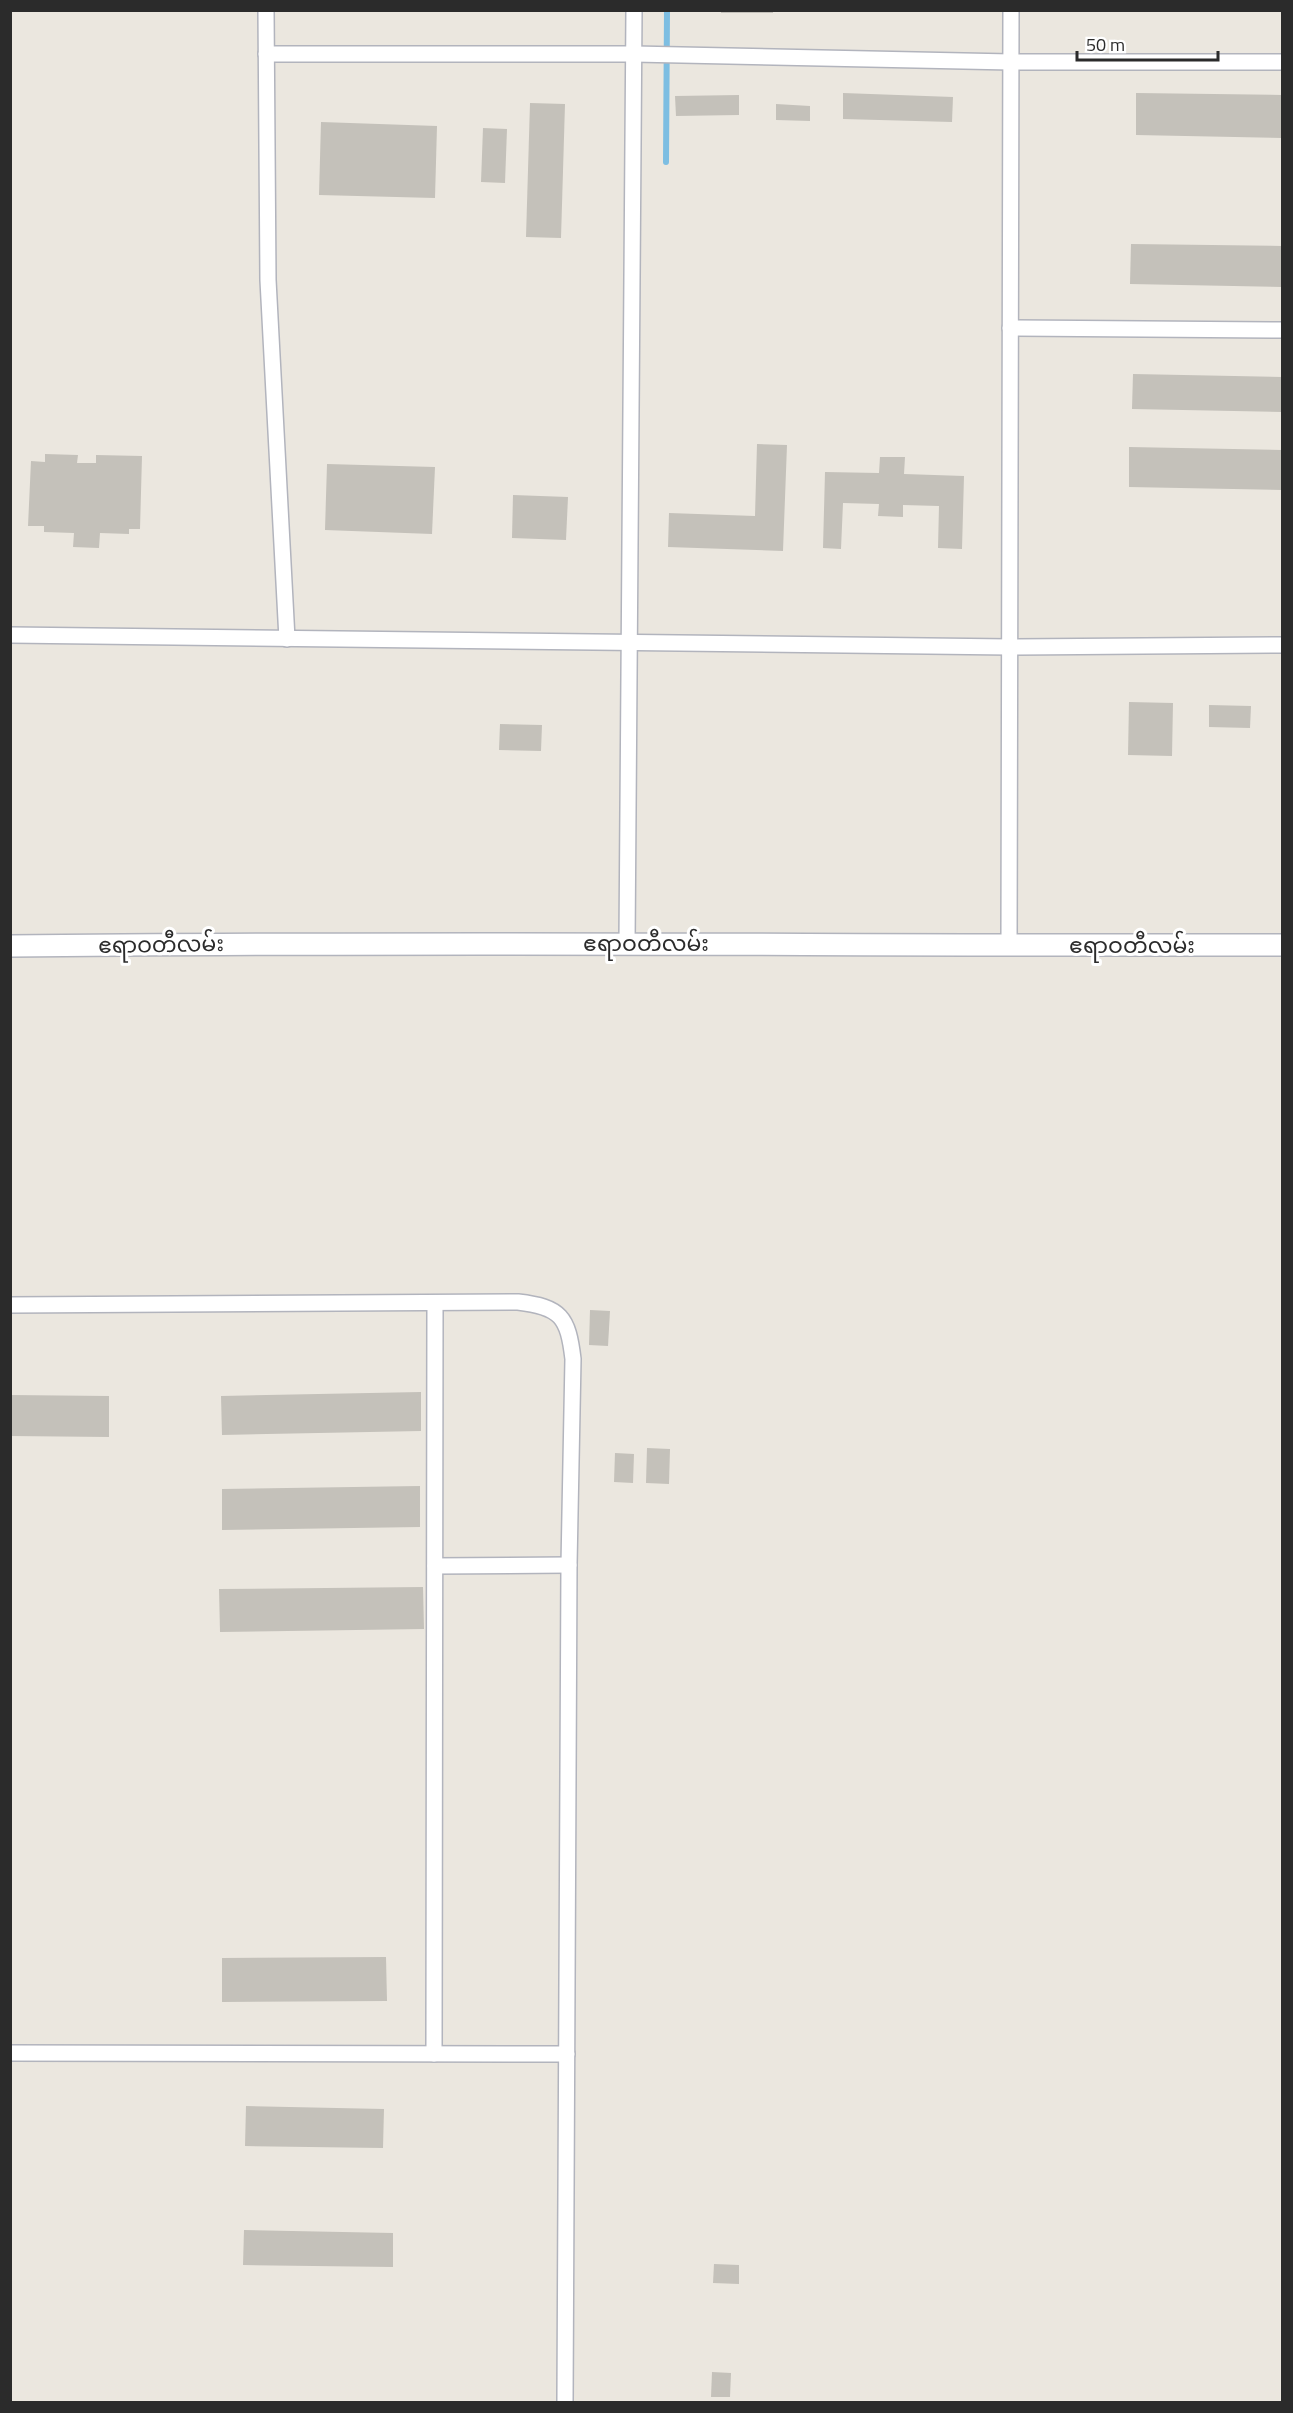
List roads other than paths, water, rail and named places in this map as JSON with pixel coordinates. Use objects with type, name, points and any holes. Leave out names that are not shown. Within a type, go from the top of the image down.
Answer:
[{"type":"street","points":[[266,10],[268,280],[286,639]]},
{"type":"street","points":[[627,943],[634,10]]},
{"type":"street","points":[[1009,946],[1011,10]]},
{"type":"street","points":[[266,54],[634,54],[1011,62],[1282,62]]},
{"type":"street","points":[[1010,328],[1282,330]]},
{"type":"street","points":[[10,635],[1010,647],[1282,645]]},
{"type":"street","name":"ဧရာဝတီလမ်း","points":[[10,946],[308,943],[1282,945]]},
{"type":"street","points":[[10,1305],[518,1302],[540,1305],[556,1312],[570,1331],[573,1359],[569,1565],[565,2403]]},
{"type":"street","points":[[434,2054],[435,1303]]},
{"type":"street","points":[[435,1566],[569,1565]]},
{"type":"street","points":[[10,2053],[567,2054]]},
{"type":"waterway","points":[[666,162],[667,10]]}]
